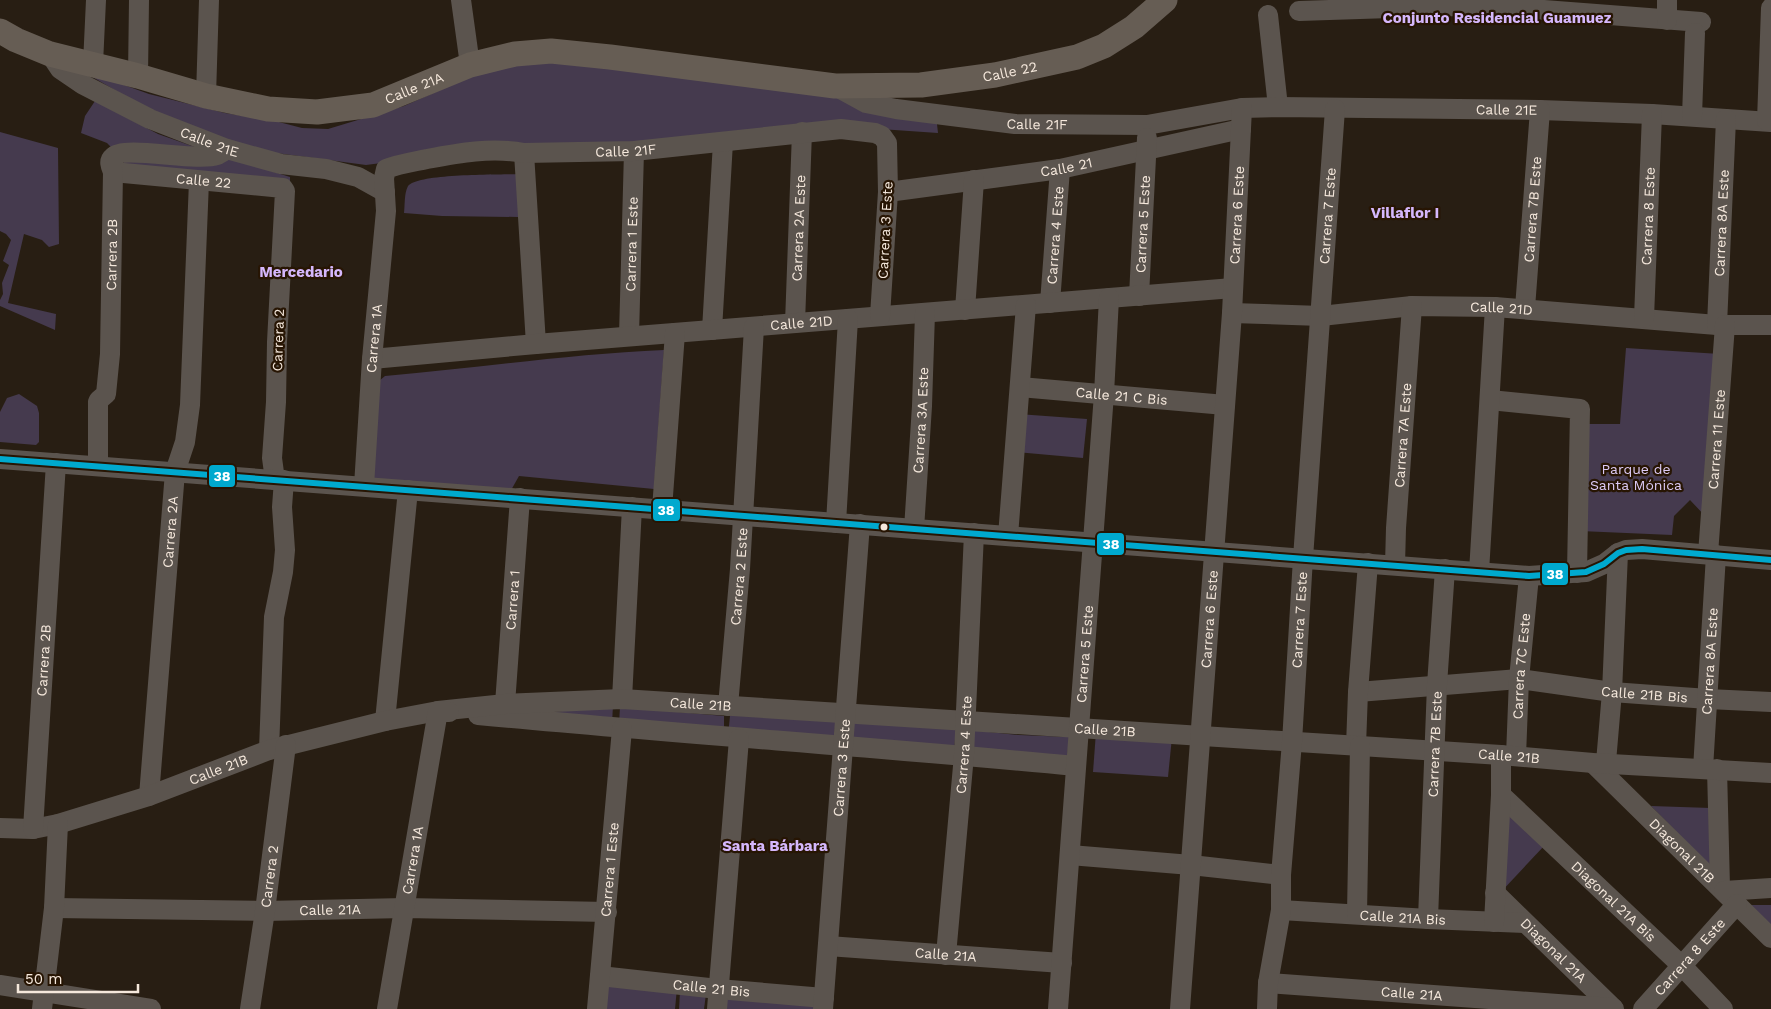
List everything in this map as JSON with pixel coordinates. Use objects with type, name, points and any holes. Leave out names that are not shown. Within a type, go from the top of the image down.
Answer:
[{"type":"main road","name":"Calle 22","points":[[835,86],[921,85],[995,75],[1077,57],[1112,42],[1134,27],[1165,0]]},
{"type":"main road","name":"Calle 21A","points":[[0,31],[50,54],[138,76],[206,96],[268,109],[317,112],[373,105],[470,65],[515,54],[551,51],[835,86]]},
{"type":"street","points":[[93,64],[96,0]]},
{"type":"street","points":[[138,76],[139,0]]},
{"type":"street","points":[[206,96],[209,0]]},
{"type":"street","points":[[461,0],[470,65]]},
{"type":"street","points":[[1299,10],[1378,4],[1451,3],[1667,10],[1698,27],[1692,116]]},
{"type":"street","points":[[1769,121],[1771,8]]},
{"type":"street","points":[[1268,15],[1278,107]]},
{"type":"street","name":"Calle 21E","points":[[50,54],[60,69],[82,84],[150,119],[227,149],[281,164],[326,169],[358,177],[385,192]]},
{"type":"street","name":"Calle 21F","points":[[835,86],[866,103],[896,109],[1015,124],[1147,125],[1242,108]]},
{"type":"street","name":"Calle 21E","points":[[1242,108],[1540,110],[1769,121]]},
{"type":"street","name":"Carrera 6 Este","points":[[1180,1009],[1232,312],[1242,108]]},
{"type":"street","name":"Carrera 7 Este","points":[[1267,1009],[1268,983],[1281,910],[1281,876],[1292,742],[1335,109]]},
{"type":"street","name":"Carrera 7B Este","points":[[1524,308],[1540,110]]},
{"type":"street","name":"Carrera 8 Este","points":[[1644,318],[1652,114]]},
{"type":"street","name":"Carrera 8A Este","points":[[1721,325],[1726,120]]},
{"type":"street","name":"Carrera 5 Este","points":[[1139,296],[1147,125]]},
{"type":"street","name":"Calle 21F","points":[[385,192],[386,169],[396,165],[453,153],[507,150],[524,153],[634,151],[841,129],[875,133],[882,136],[886,143]]},
{"type":"street","name":"Calle 21","points":[[888,192],[1060,169],[1241,129]]},
{"type":"street","name":"Carrera 2A Este","points":[[795,323],[802,132]]},
{"type":"street","points":[[712,330],[723,142]]},
{"type":"street","name":"Carrera 3 Este","points":[[880,316],[888,192],[886,143]]},
{"type":"street","name":"Carrera 2B","points":[[98,466],[98,402],[106,394],[107,390],[110,354],[113,172],[111,160],[113,156],[118,154],[148,152],[190,156],[217,155],[227,149]]},
{"type":"street","name":"Carrera 1 Este","points":[[630,336],[634,151]]},
{"type":"street","points":[[524,153],[536,344]]},
{"type":"street","name":"Carrera 4 Este","points":[[1050,303],[1060,169]]},
{"type":"street","name":"Calle 22","points":[[113,172],[283,188],[286,200]]},
{"type":"street","name":"Carrera 2A","points":[[148,796],[175,472],[185,442],[190,405],[198,180]]},
{"type":"street","points":[[965,310],[974,180]]},
{"type":"street","name":"Carrera 1A","points":[[364,486],[372,358],[386,211],[385,192]]},
{"type":"street","name":"Carrera 2","points":[[250,1009],[265,911],[277,748],[274,617],[284,558],[279,480],[272,458],[276,402],[282,232],[286,200]]},
{"type":"street","name":"Calle 21D","points":[[372,358],[1233,288]]},
{"type":"street","name":"Carrera 5 Este","points":[[1058,1009],[1104,394],[1108,298]]},
{"type":"street","points":[[1008,536],[1026,305]]},
{"type":"street","name":"Calle 21D","points":[[1232,312],[1321,316],[1412,306],[1495,307],[1721,325],[1771,325]]},
{"type":"street","name":"Carrera 7A Este","points":[[1395,565],[1412,306]]},
{"type":"street","points":[[1479,572],[1495,307]]},
{"type":"street","name":"Carrera 3A Este","points":[[914,528],[922,406],[925,313]]},
{"type":"street","points":[[836,523],[848,319]]},
{"type":"street","name":"Carrera 11 Este","points":[[1712,555],[1721,325]]},
{"type":"street","name":"Carrera 2 Este","points":[[728,706],[740,569],[754,326]]},
{"type":"street","points":[[662,509],[675,333]]},
{"type":"street","name":"Calle 21 C Bis","points":[[1020,387],[1225,405]]},
{"type":"street","points":[[1490,400],[1580,409],[1578,573]]},
{"type":"street","points":[[0,459],[1529,576],[1578,573],[1593,570],[1618,553],[1626,550],[1642,549],[1771,560]]},
{"type":"street","name":"Carrera 2B","points":[[33,830],[56,463]]},
{"type":"street","points":[[385,720],[408,490]]},
{"type":"street","name":"Carrera 1","points":[[505,704],[520,498]]},
{"type":"street","points":[[622,699],[632,507]]},
{"type":"street","name":"Carrera 3 Este","points":[[824,1004],[860,524]]},
{"type":"street","name":"Carrera 4 Este","points":[[946,955],[964,755],[974,533]]},
{"type":"street","points":[[1600,763],[1612,692],[1618,553]]},
{"type":"street","name":"Carrera 8A Este","points":[[1712,555],[1708,699],[1710,769],[1727,894]]},
{"type":"street","points":[[1357,914],[1358,692],[1368,564]]},
{"type":"street","name":"Carrera 7B Este","points":[[1428,919],[1437,685],[1445,569]]},
{"type":"street","name":"Carrera 7C Este","points":[[1494,922],[1501,795],[1519,679],[1529,576]]},
{"type":"street","name":"Calle 21B Bis","points":[[1358,692],[1519,679],[1612,692],[1771,702]]},
{"type":"street","name":"Calle 21B","points":[[0,828],[33,830],[58,824],[148,796],[277,748],[385,720],[438,711],[505,704],[622,699],[1771,773]]},
{"type":"street","name":"Carrera 1A","points":[[387,1009],[438,711]]},
{"type":"street","name":"Calle 21B","points":[[438,711],[622,729],[964,755],[1076,766]]},
{"type":"street","name":"Carrera 1 Este","points":[[597,1009],[622,729]]},
{"type":"street","points":[[717,1009],[739,738]]},
{"type":"street","name":"Diagonal 21B","points":[[1600,763],[1771,938]]},
{"type":"street","name":"Diagonal 21A Bis","points":[[1501,795],[1682,966],[1724,1009]]},
{"type":"street","points":[[44,1001],[54,908],[58,824]]},
{"type":"street","points":[[1070,855],[1191,865],[1281,876]]},
{"type":"street","points":[[1727,894],[1771,888]]},
{"type":"street","name":"Diagonal 21A","points":[[1495,893],[1614,1009]]},
{"type":"street","name":"Carrera 8 Este","points":[[1643,1009],[1682,966],[1727,894]]},
{"type":"street","name":"Calle 21A","points":[[54,908],[265,911],[405,908],[606,912]]},
{"type":"street","name":"Calle 21A Bis","points":[[1281,910],[1428,919],[1525,922]]},
{"type":"street","name":"Calle 21A","points":[[828,946],[1062,963]]},
{"type":"street","name":"Calle 21 Bis","points":[[600,976],[718,989],[824,1004]]},
{"type":"street","name":"Calle 21A","points":[[1268,983],[1614,1009]]},
{"type":"street","points":[[0,985],[44,1001],[151,1009]]},
{"type":"green space","points":[[550,58],[782,82],[936,115],[938,133],[851,127],[366,165],[261,151],[177,123],[77,68],[149,94],[225,113],[275,121],[302,128],[328,129],[404,106],[494,66]]},
{"type":"green space","points":[[95,101],[158,134],[209,152],[113,149],[107,143],[81,133],[85,116]]},
{"type":"green space","points":[[0,132],[58,148],[59,244],[49,247],[42,240],[24,234],[8,303],[56,314],[55,330],[0,306],[3,294],[2,283],[9,265],[3,261],[11,240],[0,231]]},
{"type":"green space","points":[[126,157],[232,159],[290,177],[290,185],[121,169]]},
{"type":"green space","points":[[520,174],[518,217],[442,216],[404,213],[405,196],[408,186],[415,182],[443,177]]},
{"type":"green space","name":"Parque de Santa Mónica","points":[[1626,348],[1720,354],[1707,518],[1690,500],[1674,516],[1672,535],[1580,531],[1584,424],[1620,424]]},
{"type":"green space","points":[[664,350],[654,489],[519,476],[510,492],[373,481],[379,381],[385,376],[559,358]]},
{"type":"green space","points":[[19,394],[37,406],[39,413],[39,442],[36,445],[0,442],[0,412],[7,398]]},
{"type":"green space","points":[[1018,414],[1087,419],[1083,458],[1015,452]]},
{"type":"green space","points":[[613,706],[612,723],[512,716]]},
{"type":"green space","points":[[620,707],[724,716],[724,733],[619,724]]},
{"type":"green space","points":[[836,712],[834,743],[728,735],[730,716]]},
{"type":"green space","points":[[854,713],[956,727],[954,752],[851,744]]},
{"type":"green space","points":[[969,730],[1069,737],[1067,760],[968,752]]},
{"type":"green space","points":[[1096,732],[1172,737],[1168,777],[1093,772]]},
{"type":"green space","points":[[1503,806],[1544,846],[1500,893]]},
{"type":"green space","points":[[1651,806],[1711,808],[1712,868]]},
{"type":"green space","points":[[1750,905],[1771,905],[1771,925]]},
{"type":"green space","points":[[600,982],[677,988],[675,1009],[599,1009]]},
{"type":"green space","points":[[680,992],[706,994],[704,1009],[679,1009]]},
{"type":"green space","points":[[721,998],[814,1005],[814,1009],[720,1009]]},
{"type":"transit line","name":"38","points":[[0,459],[1529,576],[1586,572],[1604,564],[1618,553],[1626,550],[1642,549],[1771,560]]},
{"type":"district","name":"Conjunto Residencial Guamuez","points":[[1497,18]]},
{"type":"district","name":"Villaflor I","points":[[1405,213]]},
{"type":"district","name":"Mercedario","points":[[301,272]]},
{"type":"district","name":"Santa Bárbara","points":[[775,846]]}]
